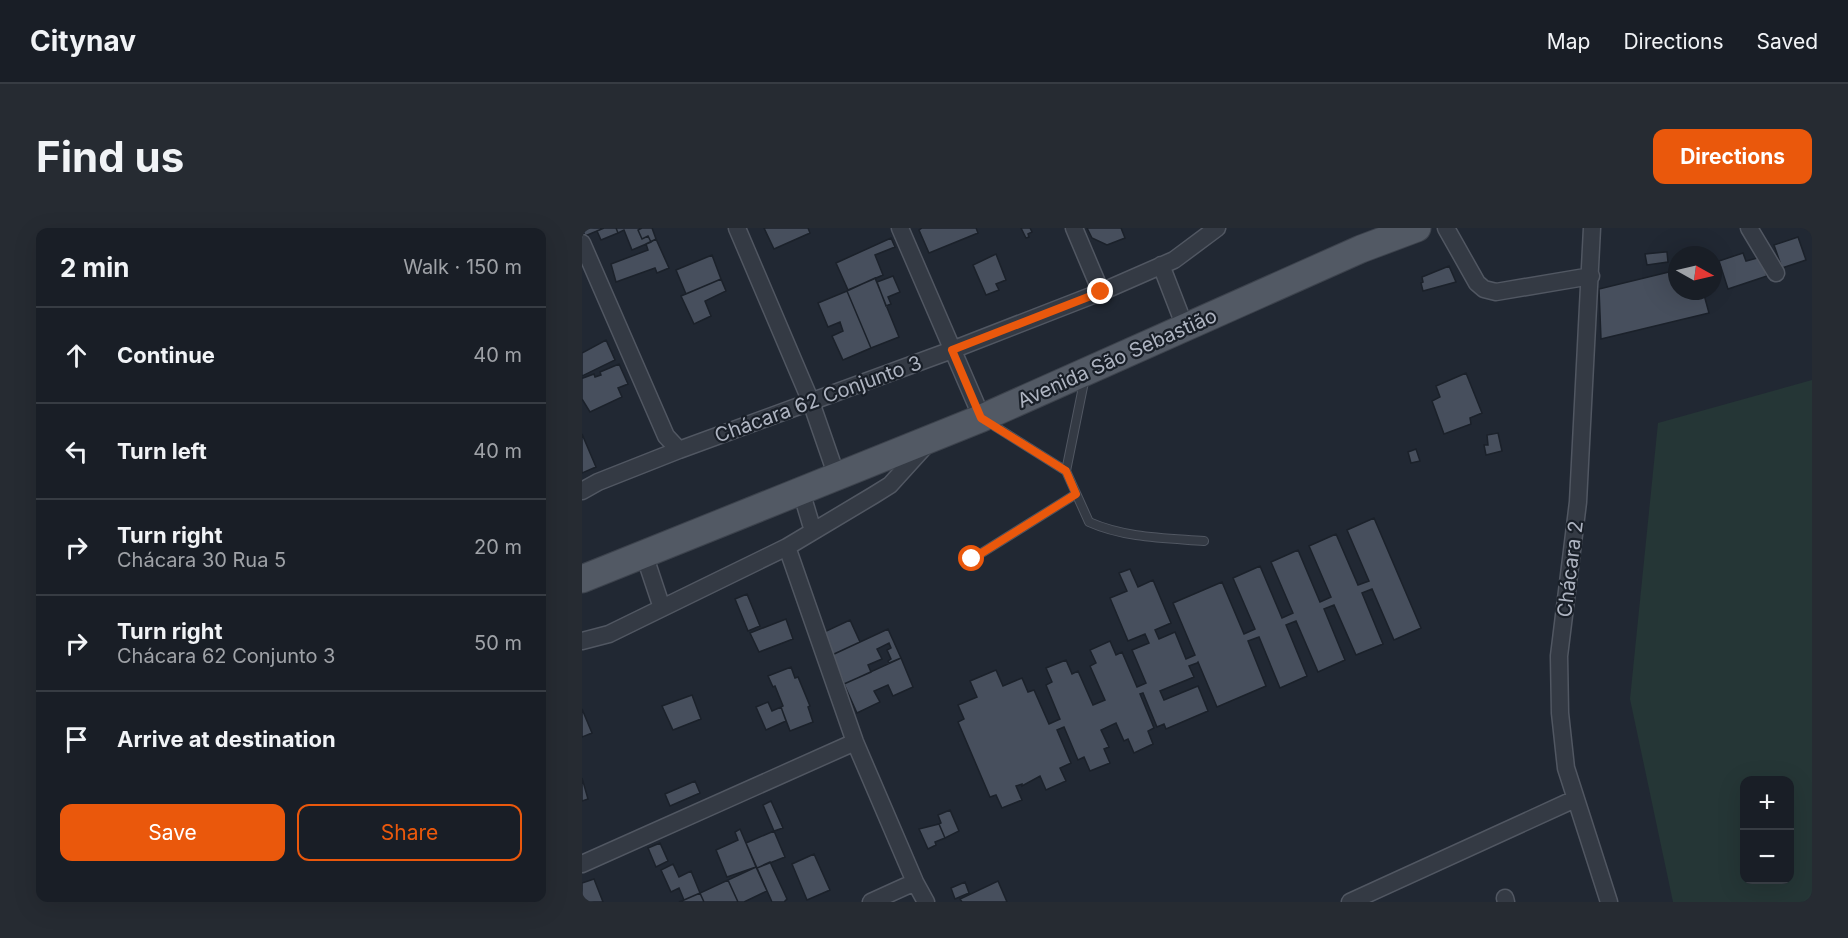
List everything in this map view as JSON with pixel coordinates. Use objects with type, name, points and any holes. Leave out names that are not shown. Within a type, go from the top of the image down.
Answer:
[{"type":"main road","name":"Avenida São Sebastião","points":[[582,579],[981,418],[1405,230]]},
{"type":"street","points":[[737,228],[811,402],[837,477]]},
{"type":"street","points":[[900,228],[981,418]]},
{"type":"street","points":[[1074,228],[1101,292]]},
{"type":"street","name":"Chácara 62 Conjunto 3","points":[[582,491],[597,482],[679,450],[952,350],[1101,292],[1183,254],[1217,228]]},
{"type":"street","points":[[1446,228],[1477,284],[1484,289],[1496,292],[1591,276]]},
{"type":"street","name":"Chácara 2","points":[[1592,228],[1578,502],[1559,656],[1560,712],[1564,757],[1575,799],[1610,902]]},
{"type":"street","points":[[1749,228],[1776,273]]},
{"type":"street","points":[[582,243],[666,436],[679,450]]},
{"type":"street","points":[[1161,265],[1185,327]]},
{"type":"street","points":[[582,641],[609,634],[787,547],[890,485],[933,438]]},
{"type":"street","points":[[801,491],[813,531]]},
{"type":"street","points":[[787,547],[855,742],[915,882],[926,902]]},
{"type":"street","points":[[645,554],[662,608]]},
{"type":"street","points":[[582,864],[855,742]]},
{"type":"street","points":[[1350,902],[1575,799]]},
{"type":"street","points":[[871,902],[915,882]]},
{"type":"lane","points":[[1066,471],[1086,372]]},
{"type":"lane","points":[[981,418],[1066,471],[1089,522],[1107,530],[1141,536],[1204,541]]},
{"type":"lane","points":[[972,559],[1076,494]]},
{"type":"shaded area","points":[[1812,380],[1812,902],[1673,902],[1630,699],[1658,423]]},
{"type":"building","points":[[582,228],[604,228],[585,236]]},
{"type":"building","points":[[604,228],[616,228],[618,233],[601,240],[597,231]]},
{"type":"building","points":[[616,228],[642,228],[638,230],[642,239],[648,236],[651,242],[632,250],[624,230],[618,233]]},
{"type":"building","points":[[652,228],[656,239],[651,242],[648,236],[642,239],[638,230]]},
{"type":"building","points":[[764,228],[808,228],[810,233],[774,249]]},
{"type":"building","points":[[922,228],[976,228],[978,233],[929,253],[919,230]]},
{"type":"building","points":[[1021,228],[1030,228],[1032,232],[1028,234],[1029,237],[1026,238]]},
{"type":"building","points":[[1087,228],[1121,228],[1125,238],[1107,245],[1092,238]]},
{"type":"building","points":[[1798,237],[1806,260],[1782,268],[1774,245]]},
{"type":"building","points":[[891,238],[895,247],[875,255],[883,275],[848,290],[836,263]]},
{"type":"building","points":[[656,239],[669,268],[657,273],[655,268],[616,282],[611,264],[648,250],[646,244]]},
{"type":"building","points":[[1667,252],[1668,262],[1647,265],[1645,254]]},
{"type":"building","points":[[1743,253],[1746,261],[1761,257],[1767,276],[1728,289],[1722,270],[1722,260]]},
{"type":"building","points":[[996,254],[1006,280],[996,284],[999,290],[986,295],[973,265]]},
{"type":"building","points":[[712,255],[721,279],[686,294],[676,270]]},
{"type":"building","points":[[1449,266],[1456,282],[1423,291],[1422,277]]},
{"type":"building","points":[[1668,272],[1668,300],[1705,300],[1709,313],[1601,339],[1599,289]]},
{"type":"building","points":[[893,276],[900,292],[888,297],[891,304],[886,306],[877,282]]},
{"type":"building","points":[[875,278],[899,337],[871,348],[847,291]]},
{"type":"building","points":[[721,279],[726,291],[705,301],[711,316],[694,324],[681,296]]},
{"type":"building","points":[[847,291],[871,348],[843,360],[832,336],[843,331],[840,322],[828,327],[818,303]]},
{"type":"building","points":[[606,340],[615,360],[582,376],[582,353]]},
{"type":"building","points":[[619,364],[628,384],[618,388],[622,397],[590,412],[582,399],[582,376],[583,378],[594,374],[595,377],[601,375],[600,372]]},
{"type":"building","points":[[1466,373],[1482,413],[1470,418],[1471,424],[1444,434],[1432,401],[1440,397],[1436,386]]},
{"type":"building","points":[[1498,433],[1502,451],[1486,455],[1484,445],[1488,445],[1487,435]]},
{"type":"building","points":[[582,434],[596,467],[582,473]]},
{"type":"building","points":[[1416,449],[1420,461],[1411,463],[1408,452]]},
{"type":"building","points":[[1374,518],[1421,628],[1394,640],[1372,589],[1362,593],[1383,644],[1356,655],[1334,605],[1324,609],[1345,660],[1318,672],[1296,621],[1286,625],[1307,676],[1280,688],[1259,637],[1248,641],[1266,686],[1217,707],[1198,662],[1189,666],[1194,677],[1160,691],[1164,700],[1198,686],[1208,711],[1166,729],[1164,724],[1157,727],[1143,693],[1140,694],[1154,728],[1148,731],[1153,744],[1134,753],[1128,739],[1124,741],[1116,723],[1101,730],[1109,747],[1104,749],[1110,763],[1090,771],[1084,757],[1078,760],[1064,727],[1057,730],[1071,763],[1060,768],[1066,781],[1046,790],[1040,776],[1022,786],[1022,784],[1016,786],[1022,800],[1002,808],[996,795],[990,797],[958,722],[964,719],[958,705],[977,697],[970,681],[996,670],[1003,686],[1022,678],[1028,692],[1034,690],[1049,724],[1060,719],[1046,685],[1052,682],[1046,668],[1066,660],[1072,674],[1078,671],[1093,705],[1105,700],[1090,666],[1096,663],[1090,650],[1110,641],[1116,655],[1122,652],[1137,687],[1146,683],[1132,650],[1149,643],[1145,634],[1128,641],[1110,598],[1127,591],[1119,573],[1130,569],[1138,587],[1153,580],[1171,623],[1155,630],[1159,639],[1175,632],[1186,659],[1195,655],[1173,603],[1222,582],[1244,634],[1255,629],[1233,578],[1260,566],[1282,618],[1293,613],[1271,562],[1298,550],[1320,602],[1331,597],[1309,546],[1336,534],[1358,585],[1369,581],[1347,530]]},
{"type":"building","points":[[747,594],[760,626],[748,631],[735,599]]},
{"type":"building","points":[[786,619],[793,639],[759,652],[750,633]]},
{"type":"building","points":[[850,620],[860,642],[832,655],[822,633]]},
{"type":"building","points":[[888,629],[901,658],[889,663],[891,659],[887,650],[891,648],[889,643],[877,649],[882,659],[868,665],[871,672],[844,684],[832,655]]},
{"type":"building","points":[[901,658],[913,687],[893,696],[888,685],[874,691],[880,702],[857,713],[844,684]]},
{"type":"building","points":[[791,667],[795,678],[798,677],[810,706],[808,707],[813,722],[790,731],[775,686],[773,687],[768,676]]},
{"type":"building","points":[[692,695],[701,719],[673,730],[662,706]]},
{"type":"building","points":[[768,702],[772,711],[781,707],[786,721],[766,730],[756,707]]},
{"type":"building","points":[[582,709],[592,733],[582,737]]},
{"type":"building","points":[[582,778],[588,799],[582,801]]},
{"type":"building","points":[[695,781],[700,793],[670,806],[665,794]]},
{"type":"building","points":[[771,801],[783,828],[774,831],[763,805]]},
{"type":"building","points":[[950,810],[959,831],[945,838],[938,815]]},
{"type":"building","points":[[939,824],[945,838],[935,842],[936,845],[928,849],[919,829]]},
{"type":"building","points":[[740,829],[756,867],[727,877],[716,850],[738,840],[735,832]]},
{"type":"building","points":[[774,831],[785,857],[757,868],[746,843]]},
{"type":"building","points":[[660,843],[668,861],[656,867],[648,848]]},
{"type":"building","points":[[814,854],[830,890],[807,900],[792,864]]},
{"type":"building","points":[[770,862],[787,899],[784,902],[772,902],[757,868]]},
{"type":"building","points":[[673,864],[679,877],[691,871],[700,893],[684,900],[679,888],[671,892],[661,870]]},
{"type":"building","points":[[756,867],[767,891],[744,902],[738,902],[728,880]]},
{"type":"building","points":[[594,879],[603,902],[582,902],[582,883]]},
{"type":"building","points":[[728,880],[738,902],[704,902],[700,893]]},
{"type":"building","points":[[998,881],[1007,902],[962,902],[960,899]]},
{"type":"building","points":[[965,882],[969,893],[955,899],[951,888]]},
{"type":"building","points":[[700,893],[704,902],[679,902],[684,900]]},
{"type":"route","points":[[972,559],[1076,494],[1066,471],[981,418],[952,350],[1101,292]]}]
